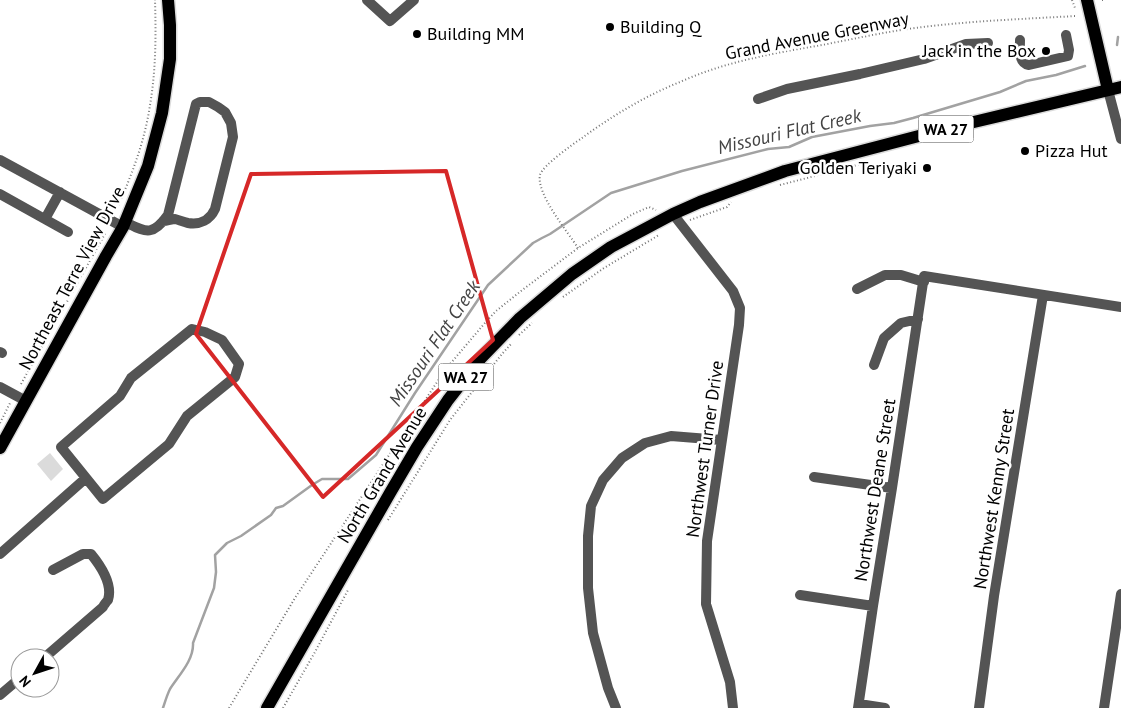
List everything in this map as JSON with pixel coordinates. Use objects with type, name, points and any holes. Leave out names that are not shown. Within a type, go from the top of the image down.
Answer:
[{"type":"main road","name":"Northeast Terre View Drive","points":[[0,448],[124,225],[148,166],[162,114],[170,59],[168,0]]},
{"type":"main road","points":[[1087,0],[1108,90]]},
{"type":"main road","name":"North Grand Avenue","points":[[267,708],[417,447],[448,400],[481,358],[520,318],[572,274],[611,247],[672,219],[700,202],[785,171],[948,128],[1121,88]]},
{"type":"street","points":[[367,0],[390,21],[414,0]]},
{"type":"street","points":[[1020,40],[1022,60],[1025,64],[1029,65],[1068,56],[1069,50],[1066,35]]},
{"type":"street","points":[[758,99],[787,90],[924,59],[966,44],[988,43]]},
{"type":"street","points":[[1108,90],[1121,139]]},
{"type":"street","points":[[0,160],[124,225],[149,231],[163,222],[168,215],[196,104],[209,102],[225,112],[231,123],[233,137],[215,209],[212,215],[198,224],[190,224],[174,219],[163,222]]},
{"type":"street","points":[[46,219],[60,192]]},
{"type":"street","points":[[0,194],[68,232]]},
{"type":"street","name":"Northwest Turner Drive","points":[[672,219],[733,291],[740,308],[739,326],[707,540],[706,604],[730,682],[733,708]]},
{"type":"street","points":[[857,289],[884,275],[901,275],[1121,307]]},
{"type":"street","name":"Northwest Deane Street","points":[[859,706],[924,279]]},
{"type":"street","name":"Northwest Kenny Street","points":[[978,708],[994,596],[1043,295]]},
{"type":"street","points":[[874,365],[884,338],[901,323],[918,319]]},
{"type":"street","points":[[192,329],[205,332],[222,340],[239,364],[235,376],[186,416],[169,444],[103,499],[86,478],[61,446],[120,396],[131,378],[192,329]]},
{"type":"street","points":[[0,387],[26,401]]},
{"type":"street","points":[[616,708],[608,688],[593,633],[588,588],[588,536],[591,506],[603,480],[622,458],[645,443],[671,436],[721,440]]},
{"type":"street","points":[[814,477],[892,488]]},
{"type":"street","points":[[0,554],[86,478]]},
{"type":"street","points":[[53,570],[83,554],[91,554],[97,562],[109,589],[108,600],[103,607],[56,648]]},
{"type":"street","points":[[1104,708],[1121,594]]},
{"type":"street","points":[[800,595],[873,606]]},
{"type":"street","points":[[0,695],[10,686]]},
{"type":"street","points":[[859,706],[884,708]]},
{"type":"path","points":[[117,208],[134,170],[150,105],[156,43],[155,0]]},
{"type":"path","points":[[1072,0],[1075,8]]},
{"type":"path","name":"Grand Avenue Greenway","points":[[578,248],[555,215],[542,190],[540,176],[544,168],[576,142],[620,112],[659,91],[681,81],[735,63],[783,51],[914,28],[960,23],[1076,16]]},
{"type":"path","points":[[772,187],[869,162]]},
{"type":"path","points":[[229,708],[295,598],[445,370],[496,311],[578,248],[633,214],[649,207],[672,219],[726,207],[732,202]]},
{"type":"path","points":[[21,384],[106,232]]},
{"type":"path","points":[[562,298],[611,263],[663,232]]},
{"type":"path","points":[[517,338],[535,321]]},
{"type":"path","points":[[385,524],[450,420],[512,343]]},
{"type":"path","points":[[0,423],[10,403]]},
{"type":"path","points":[[284,708],[316,652],[351,584]]},
{"type":"highlighted area","points":[[446,171],[493,340],[323,497],[196,334],[251,174]]},
{"type":"shaded area","points":[[50,453],[63,469],[51,481],[37,464]]},
{"type":"waterway","name":"Missouri Flat Creek","points":[[1117,45],[1118,37]]},
{"type":"waterway","name":"Missouri Flat Creek","points":[[163,708],[170,689],[191,655],[193,643],[214,588],[216,572],[215,555],[227,543],[241,536],[271,515],[276,508],[283,506],[312,485],[322,479],[348,479],[376,455],[415,393],[488,285],[533,243],[550,234],[611,193],[682,171],[768,149],[789,147],[812,137],[913,118],[1000,92],[1026,81],[1056,75],[1085,66]]},
{"type":"place","name":"Building Q","points":[[610,27]]},
{"type":"place","name":"Building MM","points":[[417,34]]},
{"type":"place","name":"Jack in the Box","points":[[1046,51]]},
{"type":"place","name":"Pizza Hut","points":[[1025,151]]},
{"type":"place","name":"Golden Teriyaki","points":[[927,168]]}]
